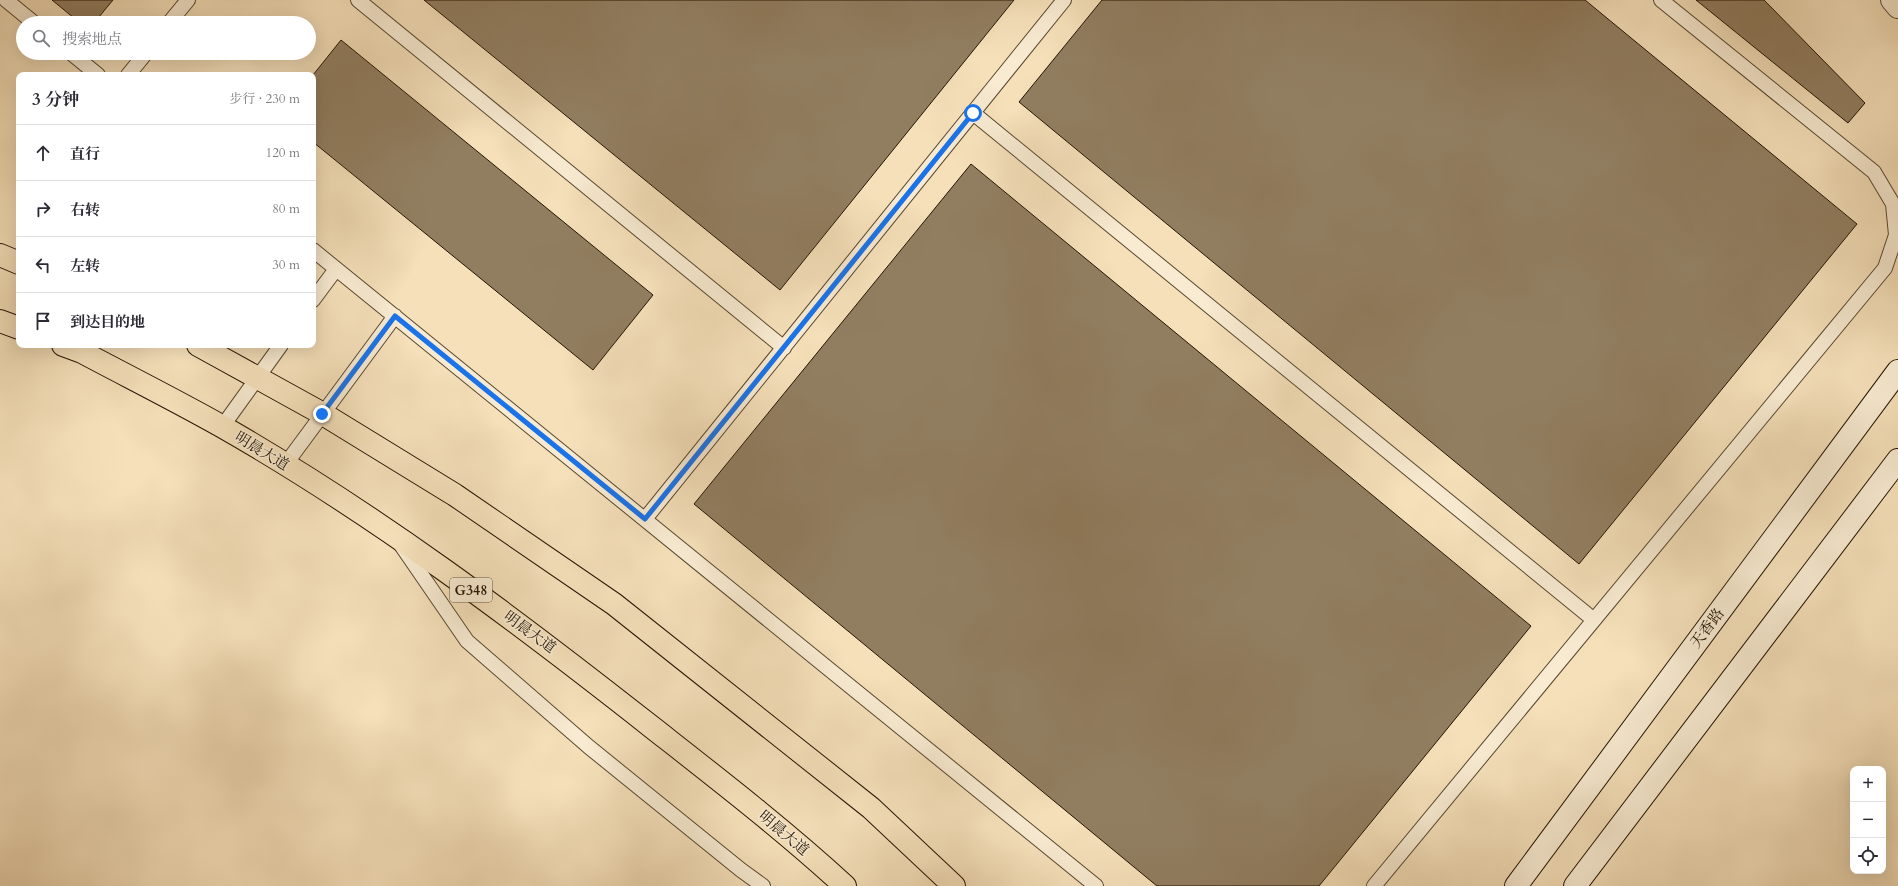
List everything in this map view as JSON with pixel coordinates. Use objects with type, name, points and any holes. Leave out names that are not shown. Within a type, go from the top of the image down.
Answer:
[{"type":"highway","points":[[0,255],[16,261]]},
{"type":"highway","points":[[0,321],[16,327]]},
{"type":"highway","name":"明晨大道","points":[[71,348],[82,352],[222,427],[285,465],[394,535],[567,660],[715,776],[845,886]]},
{"type":"highway","points":[[204,348],[322,414],[455,495],[614,604],[871,808],[954,886]]},
{"type":"main road","points":[[1892,0],[1898,7]]},
{"type":"main road","name":"天香路","points":[[1516,886],[1898,371]]},
{"type":"main road","points":[[1574,886],[1898,460]]},
{"type":"lane","points":[[6,0],[25,16]]},
{"type":"lane","points":[[175,16],[188,0]]},
{"type":"lane","points":[[358,0],[784,348]]},
{"type":"lane","points":[[645,519],[1064,0]]},
{"type":"lane","points":[[1374,886],[1885,268],[1896,235],[1893,204],[1874,172],[1661,0]]},
{"type":"lane","points":[[80,60],[94,72]]},
{"type":"lane","points":[[130,72],[140,60]]},
{"type":"lane","points":[[973,113],[1594,620]]},
{"type":"lane","points":[[316,252],[1096,886]]},
{"type":"lane","points":[[316,296],[336,268]]},
{"type":"lane","points":[[285,465],[395,316]]},
{"type":"lane","points":[[222,427],[279,348]]},
{"type":"lane","points":[[394,535],[468,641],[589,747],[740,870],[763,886]]},
{"type":"building","points":[[52,0],[113,0],[100,16],[71,16]]},
{"type":"building","points":[[424,0],[1014,0],[780,290]]},
{"type":"building","points":[[1102,0],[1585,0],[1857,224],[1579,564],[1019,102]]},
{"type":"building","points":[[1696,0],[1764,0],[1865,103],[1848,123]]},
{"type":"building","points":[[341,40],[653,295],[593,370],[316,144],[315,72]]},
{"type":"building","points":[[971,164],[1531,626],[1319,886],[1157,886],[694,504]]},
{"type":"route","points":[[322,414],[395,316],[645,519],[973,113]]}]
